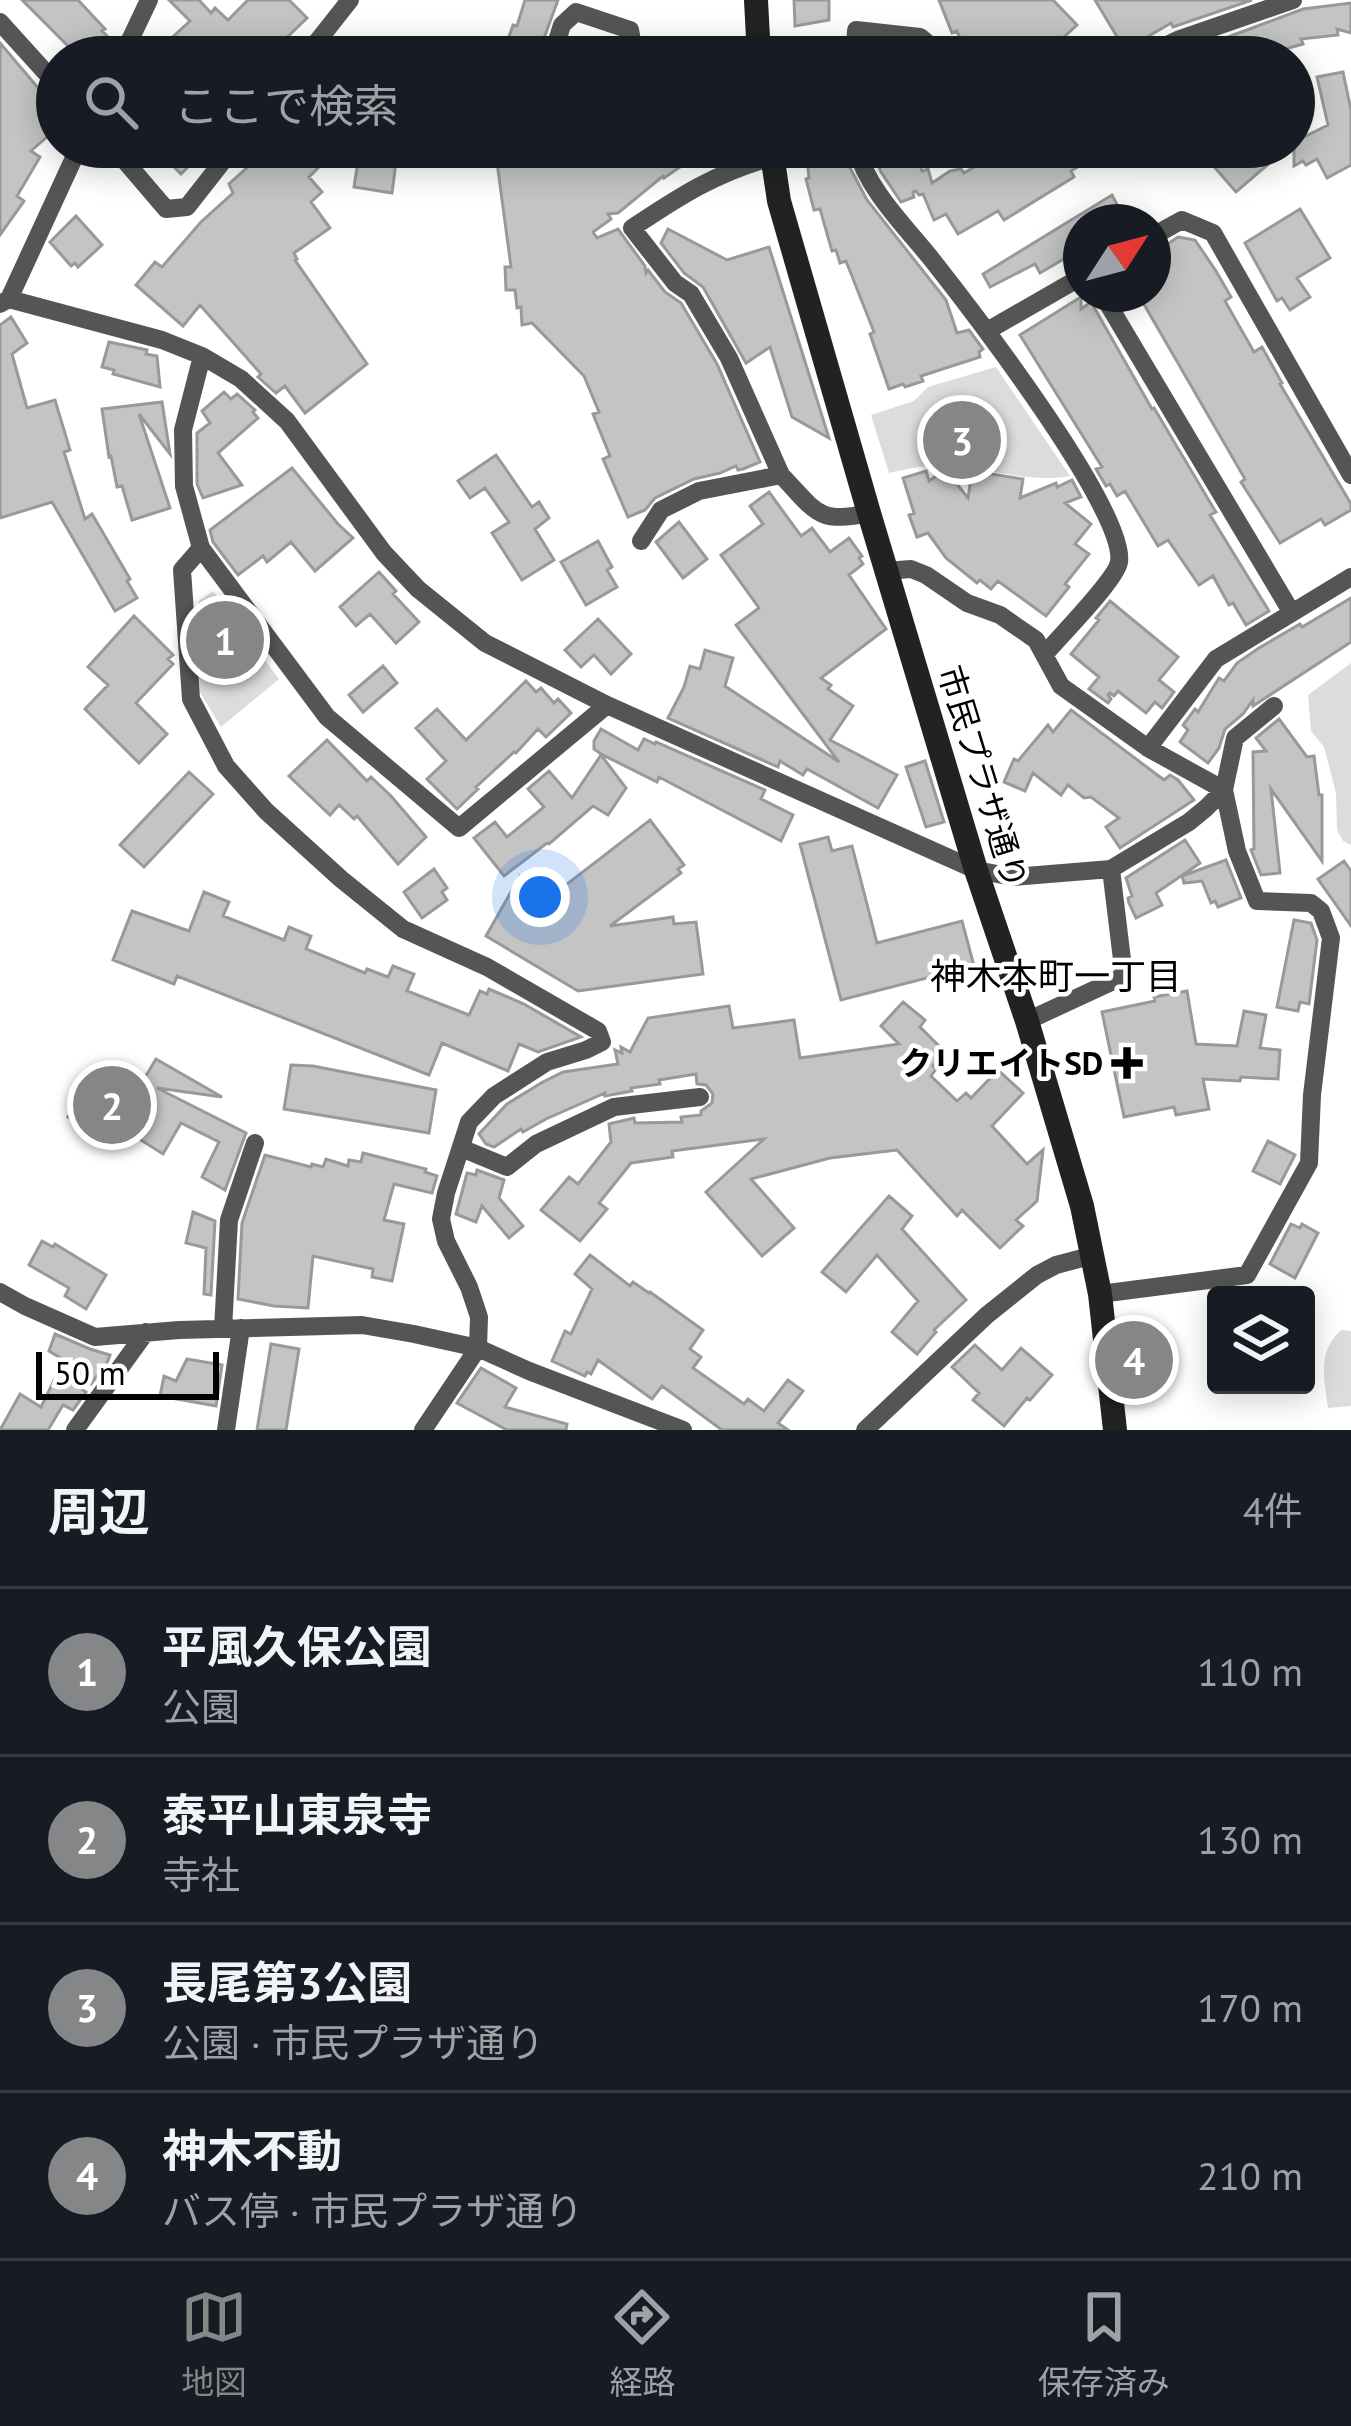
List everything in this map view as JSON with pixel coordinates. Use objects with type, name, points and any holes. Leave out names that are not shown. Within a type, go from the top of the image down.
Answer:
[{"type":"street","points":[[132,36],[149,0]]},
{"type":"street","points":[[322,36],[350,0]]},
{"type":"street","points":[[756,0],[758,36]]},
{"type":"street","points":[[1189,36],[1293,0]]},
{"type":"street","points":[[559,36],[562,25],[576,12],[630,30],[631,36]]},
{"type":"street","points":[[0,22],[36,62]]},
{"type":"street","points":[[856,36],[856,31],[909,36]]},
{"type":"street","points":[[69,168],[4,301],[162,340],[241,379],[287,421],[384,553],[449,617],[522,664],[920,848],[976,870],[1013,877],[1111,869],[1189,822],[1224,790]]},
{"type":"street","points":[[130,168],[166,209],[187,207],[218,168]]},
{"type":"street","points":[[733,168],[683,193],[632,228],[675,283],[691,294],[729,358],[781,475],[820,516],[838,519],[869,513]]},
{"type":"street","name":"市民プラザ通り","points":[[774,168],[779,201],[886,571],[1027,1021],[1094,1255],[1115,1430]]},
{"type":"street","points":[[866,168],[876,188],[987,331],[1094,489],[1120,548],[1118,569],[1045,655]]},
{"type":"street","points":[[1171,226],[1181,220],[1213,233],[1351,475]]},
{"type":"street","points":[[987,331],[1063,287]]},
{"type":"street","points":[[1113,312],[1292,613]]},
{"type":"street","points":[[202,356],[183,430],[184,486],[201,548],[327,717],[459,828],[607,705]]},
{"type":"street","points":[[640,541],[661,510],[700,491],[781,475]]},
{"type":"street","points":[[201,548],[182,570],[191,699],[226,766],[266,812],[403,929],[487,967],[598,1031],[602,1042],[548,1062],[494,1096],[469,1122],[440,1219],[474,1302],[478,1348],[423,1430]]},
{"type":"street","points":[[886,571],[911,569],[967,603],[1000,615],[1036,640],[1061,686],[1148,748],[1224,790]]},
{"type":"street","points":[[1148,748],[1216,659],[1351,578]]},
{"type":"street","points":[[1100,1294],[1247,1275],[1310,1163],[1312,1095],[1331,938],[1321,910],[1311,903],[1257,901],[1238,851],[1224,790],[1235,738],[1274,706]]},
{"type":"street","points":[[1027,1021],[1124,976],[1111,869]]},
{"type":"street","points":[[461,1148],[507,1167],[536,1144],[614,1107],[700,1097]]},
{"type":"street","points":[[226,1430],[232,1329],[229,1220],[255,1143]]},
{"type":"street","points":[[865,1430],[987,1315],[1037,1275],[1057,1264],[1094,1255]]},
{"type":"street","points":[[0,1292],[94,1336],[362,1325],[478,1348],[683,1430]]},
{"type":"street","points":[[75,1430],[146,1332]]},
{"type":"shaded area","points":[[996,367],[1070,476],[1027,477],[947,465],[889,473],[871,415],[914,401],[928,387]]},
{"type":"shaded area","points":[[213,591],[279,679],[221,727],[198,689],[199,601]]},
{"type":"shaded area","points":[[1351,663],[1351,845],[1337,830],[1336,793],[1324,747],[1311,731],[1308,695]]},
{"type":"shaded area","points":[[1341,1330],[1351,1331],[1351,1406],[1328,1408],[1325,1356]]},
{"type":"building","points":[[22,0],[78,0],[107,36],[58,36]]},
{"type":"building","points":[[169,0],[199,0],[211,13],[215,8],[228,20],[248,0],[289,0],[307,18],[288,36],[174,36],[190,21]]},
{"type":"building","points":[[525,0],[558,0],[545,36],[509,36],[513,25],[517,26]]},
{"type":"building","points":[[794,0],[829,0],[829,20],[795,26]]},
{"type":"building","points":[[939,0],[1053,0],[1077,25],[1065,36],[952,33]]},
{"type":"building","points":[[1095,0],[1252,0],[1173,27],[1171,23],[1149,36],[1117,36]]},
{"type":"building","points":[[1351,3],[1351,33],[1337,29],[1338,35],[1315,37],[1230,36],[1303,9]]},
{"type":"building","points":[[0,43],[36,85],[36,147],[31,151],[36,164],[17,196],[24,201],[0,235]]},
{"type":"building","points":[[1343,72],[1351,110],[1351,165],[1327,178],[1315,160],[1315,132],[1328,125],[1317,77]]},
{"type":"building","points":[[247,168],[318,168],[309,177],[322,192],[311,202],[330,228],[294,253],[295,260],[367,364],[305,413],[285,386],[276,393],[258,377],[261,374],[200,305],[183,326],[136,285],[155,262],[162,267],[233,193],[229,184]]},
{"type":"building","points":[[357,168],[395,168],[392,193],[354,187]]},
{"type":"building","points":[[498,168],[678,168],[618,213],[608,214],[611,219],[593,232],[597,238],[618,229],[646,273],[648,270],[681,303],[717,364],[760,462],[694,479],[628,517],[603,459],[610,456],[584,376],[532,323],[522,325],[515,290],[506,290],[505,267],[511,267]]},
{"type":"building","points":[[808,168],[850,168],[867,200],[946,300],[957,333],[969,330],[983,349],[980,357],[921,376],[923,381],[889,389],[870,334],[874,332],[846,261],[840,263],[836,250],[832,251],[820,209],[814,210]]},
{"type":"building","points":[[879,168],[928,169],[932,183],[961,169],[964,173],[973,168],[1076,168],[1071,171],[1074,177],[1004,220],[998,211],[958,234],[946,214],[934,220],[923,194],[913,192],[914,197],[901,202]]},
{"type":"building","points":[[1215,168],[1264,168],[1236,192]]},
{"type":"building","points":[[1300,209],[1330,258],[1297,278],[1310,297],[1290,310],[1282,298],[1277,301],[1245,243]]},
{"type":"building","points":[[76,216],[102,245],[78,267],[71,266],[50,242]]},
{"type":"building","points":[[1063,225],[1063,260],[1040,273],[1035,264],[990,287],[983,274]]},
{"type":"building","points":[[668,229],[727,260],[769,247],[829,438],[792,417],[770,347],[746,363],[703,287],[684,273],[661,243]]},
{"type":"building","points":[[1178,237],[1195,240],[1216,271],[1231,297],[1225,301],[1254,352],[1262,347],[1351,510],[1325,525],[1321,519],[1280,543],[1241,482],[1245,479],[1148,312],[1171,312],[1171,242]]},
{"type":"building","points":[[1063,308],[1063,312],[1097,312],[1269,611],[1246,625],[1213,576],[1199,585],[1168,540],[1158,546],[1125,491],[1117,496],[1110,484],[1106,486],[1096,469],[1102,467],[1020,335]]},
{"type":"building","points":[[11,317],[27,343],[12,354],[27,408],[55,400],[70,450],[64,452],[85,519],[92,514],[137,598],[115,611],[52,502],[0,518],[0,325]]},
{"type":"building","points":[[109,342],[157,356],[160,387],[102,367]]},
{"type":"building","points":[[224,392],[231,399],[237,394],[258,418],[218,453],[242,485],[203,498],[197,484],[197,433],[210,423],[202,411]]},
{"type":"building","points":[[162,402],[170,454],[139,414],[170,508],[132,520],[122,486],[117,487],[102,409]]},
{"type":"building","points":[[496,455],[532,507],[539,502],[549,518],[535,529],[554,560],[522,580],[492,533],[509,522],[485,488],[470,498],[458,481]]},
{"type":"building","points":[[292,468],[353,538],[315,571],[291,542],[267,562],[263,556],[238,575],[213,542],[210,530]]},
{"type":"building","points":[[926,471],[929,481],[943,471],[949,474],[968,498],[972,471],[1023,479],[1020,498],[1072,480],[1081,497],[1065,503],[1091,524],[1075,544],[1089,554],[1046,616],[998,581],[991,589],[980,580],[977,583],[946,558],[928,533],[917,537],[903,478]]},
{"type":"building","points":[[769,492],[801,536],[812,528],[830,552],[849,538],[862,556],[863,564],[849,575],[886,629],[821,678],[831,685],[828,689],[853,706],[830,740],[897,775],[878,808],[807,769],[803,775],[780,761],[778,767],[668,718],[690,666],[700,669],[705,650],[733,658],[725,686],[839,762],[736,625],[759,608],[721,555],[763,524],[750,506]]},
{"type":"building","points":[[679,522],[707,559],[683,578],[656,542]]},
{"type":"building","points":[[598,541],[617,587],[586,605],[561,562]]},
{"type":"building","points":[[379,572],[419,622],[396,643],[370,614],[356,626],[340,607]]},
{"type":"building","points":[[1351,598],[1351,642],[1253,706],[1253,700],[1225,729],[1208,763],[1180,742],[1188,730],[1183,725],[1195,709],[1198,712],[1219,678],[1224,681],[1237,663],[1259,648]]},
{"type":"building","points":[[1110,601],[1178,657],[1159,680],[1174,692],[1162,708],[1155,702],[1146,713],[1118,691],[1108,695],[1108,703],[1089,689],[1099,677],[1071,654]]},
{"type":"building","points":[[134,616],[173,655],[168,659],[173,664],[136,703],[167,734],[139,763],[85,709],[108,685],[88,667]]},
{"type":"building","points":[[598,619],[631,654],[611,674],[594,655],[581,667],[565,650]]},
{"type":"building","points":[[383,666],[397,683],[363,712],[349,695]]},
{"type":"building","points":[[526,681],[536,692],[541,688],[554,703],[558,699],[571,713],[546,737],[538,729],[457,809],[427,779],[446,761],[416,728],[437,709],[466,740]]},
{"type":"building","points":[[1071,710],[1164,780],[1170,775],[1178,780],[1194,800],[1120,848],[1106,827],[1119,818],[1091,797],[1084,798],[1068,785],[1061,795],[1033,773],[1025,791],[1004,782],[1014,759],[1018,761],[1048,725],[1053,732]]},
{"type":"building","points":[[1279,719],[1307,757],[1314,756],[1322,795],[1322,861],[1271,789],[1280,873],[1261,875],[1251,850],[1253,752],[1266,751],[1256,738]]},
{"type":"building","points":[[601,729],[638,750],[644,739],[656,742],[765,790],[761,799],[793,815],[781,841],[659,777],[657,782],[601,754],[594,749],[594,741]]},
{"type":"building","points":[[327,740],[367,781],[371,777],[391,796],[426,837],[398,864],[357,816],[354,819],[339,805],[330,815],[289,776]]},
{"type":"building","points":[[601,755],[626,788],[608,815],[593,806],[504,876],[474,838],[495,822],[507,837],[544,807],[528,789],[549,771],[572,798]]},
{"type":"building","points":[[925,761],[944,822],[926,827],[906,767]]},
{"type":"building","points":[[189,772],[213,794],[144,867],[120,845]]},
{"type":"building","points":[[650,820],[684,865],[678,869],[681,873],[610,926],[673,917],[674,924],[696,922],[703,974],[578,991],[486,936],[520,876],[553,895]]},
{"type":"building","points":[[828,837],[832,851],[852,846],[877,943],[962,921],[974,966],[841,1000],[800,844]]},
{"type":"building","points":[[1185,840],[1200,863],[1156,893],[1162,905],[1136,918],[1126,878]]},
{"type":"building","points":[[1226,860],[1241,898],[1218,907],[1215,901],[1211,903],[1202,881],[1184,883],[1182,876]]},
{"type":"building","points":[[1344,861],[1351,871],[1351,926],[1318,879]]},
{"type":"building","points":[[434,869],[447,888],[442,892],[447,900],[422,918],[404,892]]},
{"type":"building","points":[[204,892],[229,902],[223,916],[284,940],[289,927],[311,936],[306,949],[365,973],[367,969],[388,977],[393,966],[414,974],[407,991],[469,1015],[480,991],[487,994],[489,989],[581,1037],[538,1052],[519,1044],[508,1071],[442,1043],[429,1075],[177,976],[174,984],[113,960],[132,911],[189,931]]},
{"type":"building","points":[[1294,920],[1311,923],[1317,940],[1309,1004],[1300,1002],[1298,1011],[1277,1007]]},
{"type":"building","points":[[1187,991],[1196,1044],[1237,1046],[1244,1011],[1266,1015],[1260,1048],[1280,1050],[1278,1079],[1203,1079],[1209,1109],[1176,1115],[1174,1107],[1124,1117],[1102,1012]]},
{"type":"building","points":[[903,1002],[925,1020],[920,1027],[944,1051],[931,1076],[957,1101],[966,1093],[971,1098],[998,1070],[1023,1093],[992,1126],[1027,1164],[1043,1150],[1037,1201],[1016,1220],[1023,1226],[1000,1248],[962,1210],[957,1216],[897,1150],[830,1158],[751,1179],[794,1228],[762,1256],[706,1192],[764,1139],[672,1151],[673,1157],[631,1163],[599,1203],[607,1209],[580,1241],[541,1210],[569,1177],[578,1184],[611,1142],[609,1124],[634,1118],[635,1123],[682,1122],[681,1117],[701,1115],[713,1094],[706,1085],[697,1084],[696,1074],[605,1093],[521,1129],[494,1147],[479,1134],[507,1104],[541,1083],[563,1072],[618,1064],[615,1050],[622,1053],[621,1047],[630,1052],[648,1018],[729,1006],[733,1028],[794,1020],[800,1058],[899,1044],[881,1026]]},
{"type":"building","points":[[156,1059],[222,1097],[157,1088],[246,1133],[225,1190],[202,1177],[219,1142],[181,1123],[163,1154],[133,1135],[123,1143],[107,1133],[104,1139],[68,1117],[101,1063],[141,1084]]},
{"type":"building","points":[[291,1065],[436,1090],[429,1133],[284,1109]]},
{"type":"building","points":[[1268,1141],[1295,1155],[1280,1184],[1253,1171]]},
{"type":"building","points":[[363,1153],[437,1176],[432,1193],[394,1184],[384,1220],[404,1224],[392,1281],[372,1277],[373,1269],[313,1256],[308,1308],[238,1299],[242,1223],[265,1155],[323,1167],[326,1159],[348,1166],[349,1160],[361,1162]]},
{"type":"building","points":[[477,1170],[504,1180],[499,1198],[523,1226],[509,1238],[482,1206],[476,1222],[456,1214],[467,1173],[476,1175]]},
{"type":"building","points":[[889,1196],[912,1216],[902,1229],[966,1300],[917,1354],[892,1332],[918,1301],[877,1255],[846,1292],[822,1272]]},
{"type":"building","points":[[193,1212],[215,1221],[211,1295],[204,1294],[206,1248],[186,1243]]},
{"type":"building","points":[[1291,1224],[1318,1233],[1295,1278],[1270,1264]]},
{"type":"building","points":[[42,1241],[106,1275],[86,1309],[65,1296],[69,1288],[29,1265]]},
{"type":"building","points":[[590,1255],[630,1286],[633,1282],[650,1292],[703,1330],[690,1349],[701,1357],[693,1368],[744,1404],[748,1399],[764,1411],[788,1380],[803,1391],[778,1423],[788,1430],[722,1430],[662,1386],[652,1399],[598,1360],[585,1376],[552,1361],[592,1289],[575,1274]]},
{"type":"building","points":[[55,1334],[110,1355],[107,1363],[91,1384],[69,1380],[86,1392],[73,1410],[63,1405],[48,1430],[0,1430],[20,1394],[41,1407],[64,1360],[49,1351]]},
{"type":"building","points":[[271,1344],[299,1349],[286,1430],[257,1430]]},
{"type":"building","points":[[975,1345],[1002,1370],[1021,1348],[1052,1375],[1004,1426],[973,1400],[979,1393],[952,1367]]},
{"type":"building","points":[[187,1359],[222,1365],[216,1406],[160,1396],[164,1376],[176,1381]]},
{"type":"building","points":[[481,1368],[516,1388],[505,1407],[567,1424],[566,1430],[507,1430],[457,1403]]},
{"type":"place","name":"長尾第3公園","points":[[962,440]]},
{"type":"place","name":"平風久保公園","points":[[225,640]]},
{"type":"place","name":"クリエイトSD","points":[[1127,1063]]},
{"type":"place","name":"泰平山東泉寺","points":[[112,1105]]},
{"type":"place","name":"神木不動","points":[[1134,1360]]},
{"type":"district","name":"神木本町一丁目","points":[[1056,976]]}]
